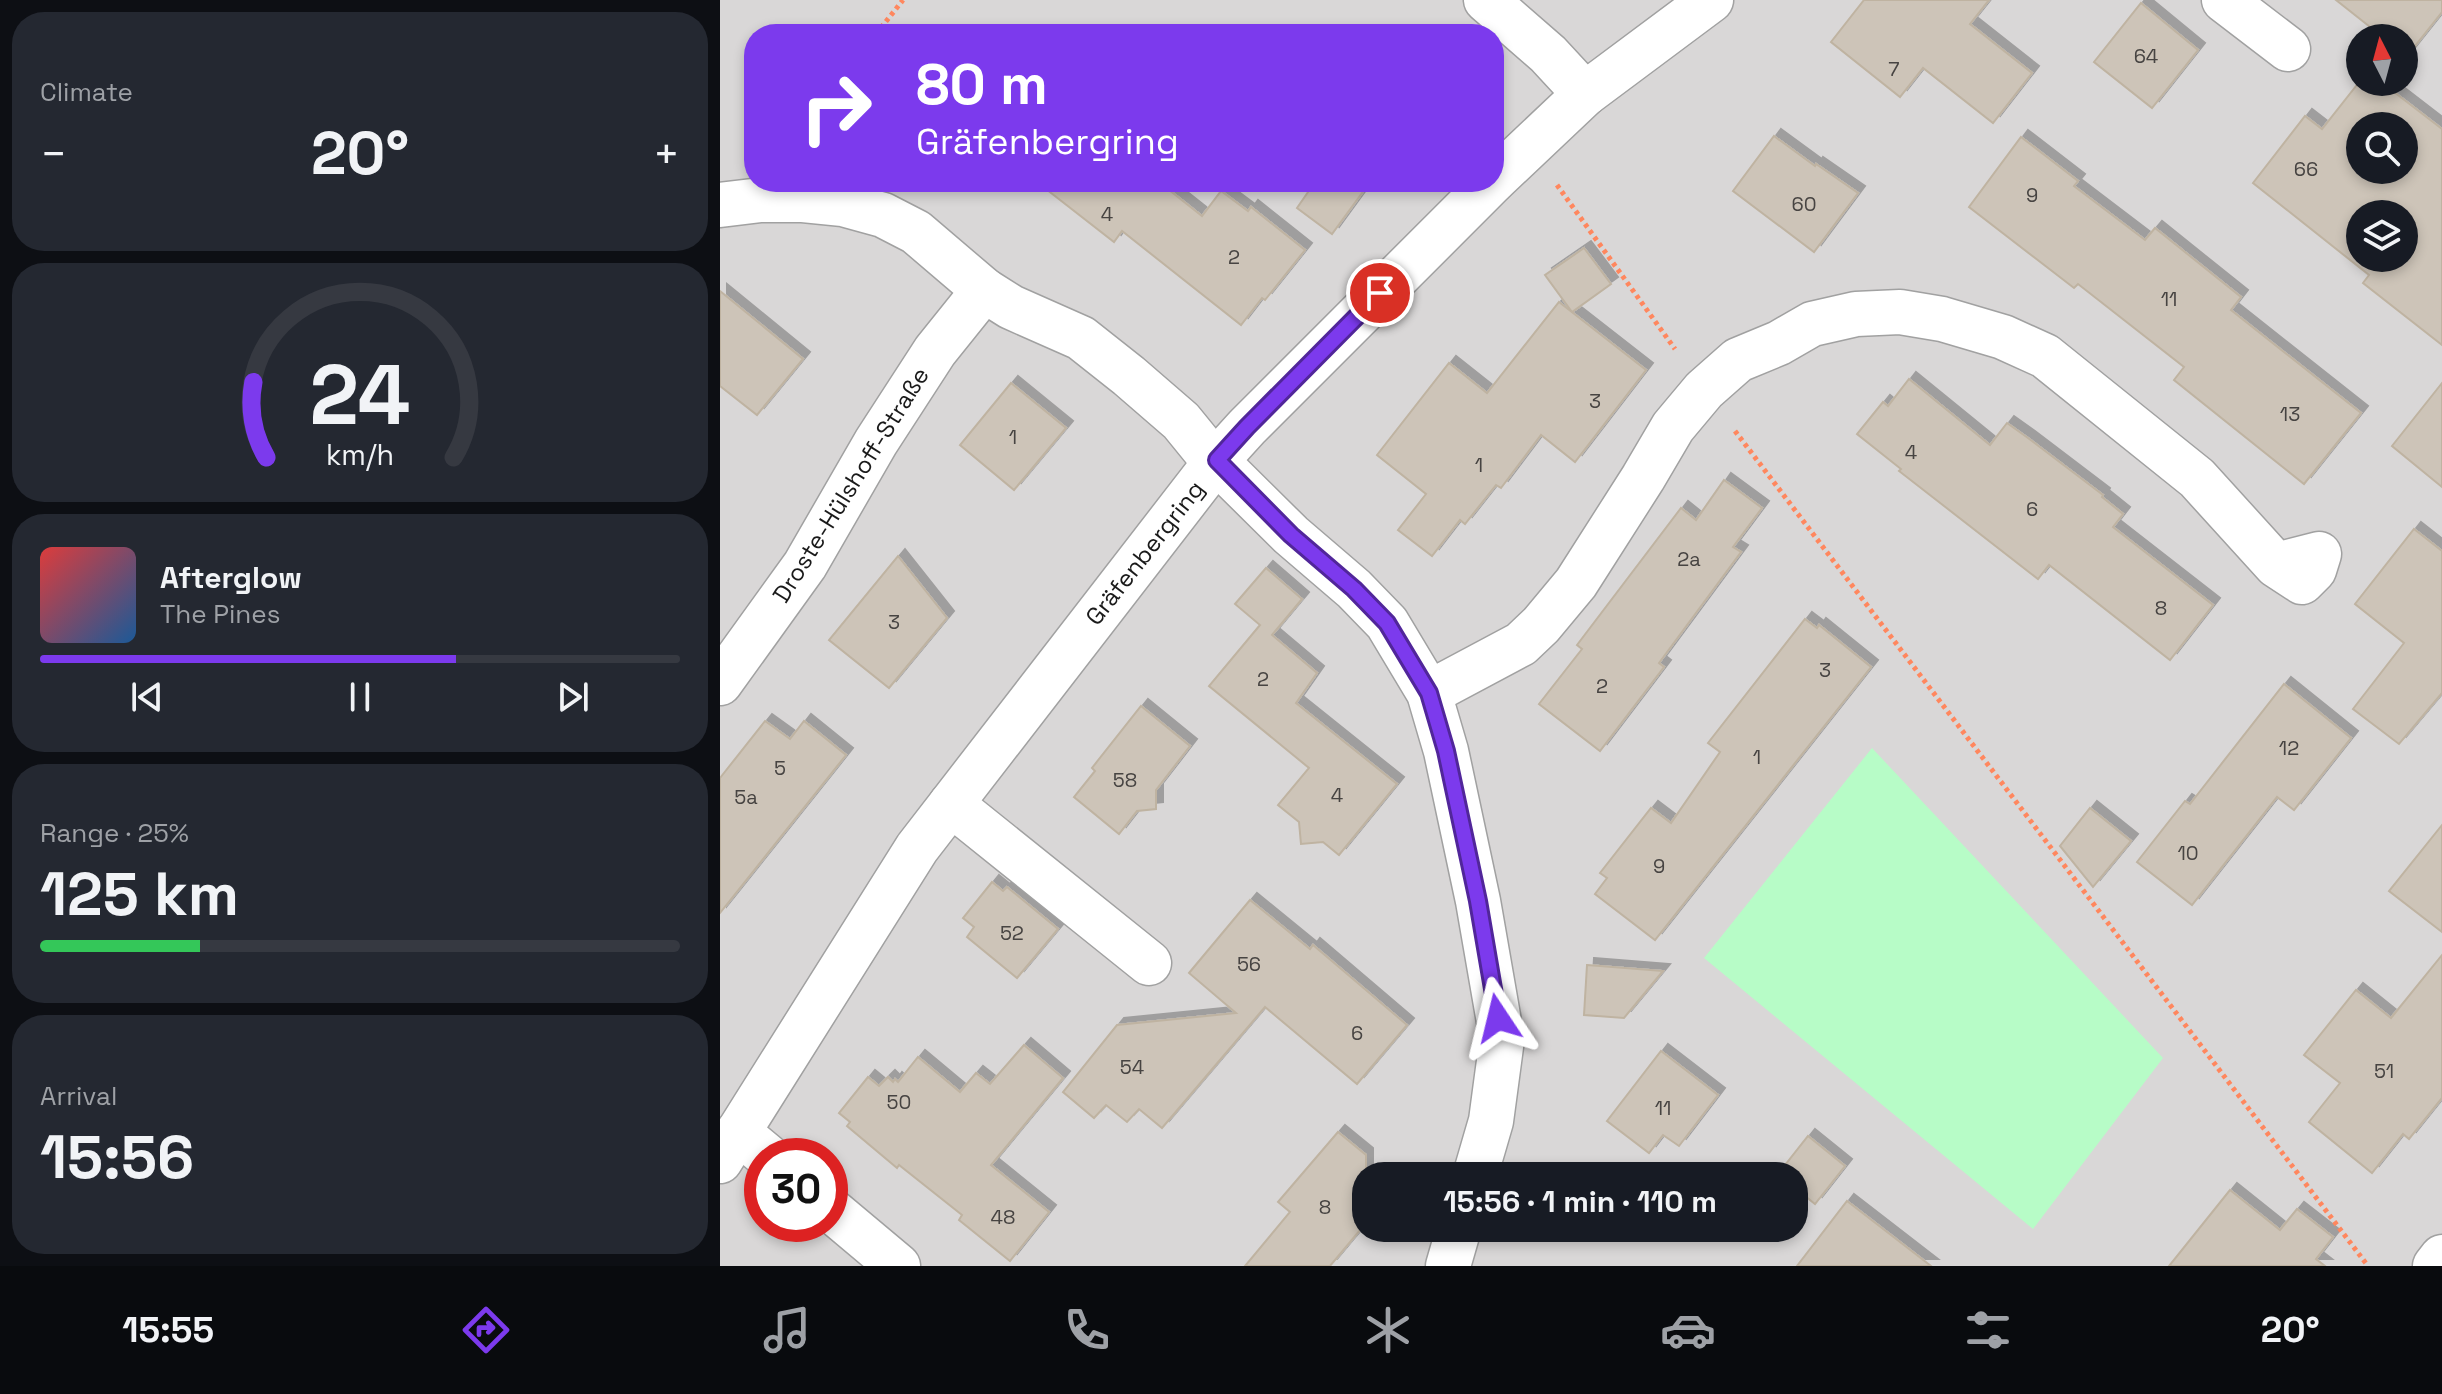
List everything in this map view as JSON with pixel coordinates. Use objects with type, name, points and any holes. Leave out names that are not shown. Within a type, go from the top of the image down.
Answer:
[{"type":"street","points":[[1486,0],[1548,54],[1585,94]]},
{"type":"street","name":"Gräfenbergring","points":[[1504,170],[1585,94],[1711,0]]},
{"type":"street","points":[[2224,0],[2288,49]]},
{"type":"street","name":"Gräfenbergring","points":[[742,1150],[917,848],[1217,460],[1482,192]]},
{"type":"street","points":[[720,205],[761,200],[843,204],[883,215],[916,232],[984,290],[1011,307],[1081,338],[1129,376],[1181,421],[1203,448],[1291,535],[1354,589],[1387,623],[1429,693],[1446,751],[1478,901],[1502,1039],[1491,1121],[1479,1162]]},
{"type":"street","name":"Droste-Hülshoff-Straße","points":[[720,683],[805,565],[876,442],[935,351],[984,290]]},
{"type":"street","points":[[1429,693],[1521,644],[1541,625],[1576,583],[1673,427],[1704,390],[1738,360],[1779,343],[1812,324],[1856,314],[1900,312],[1942,319],[2003,337],[2045,356],[2197,478],[2276,565]]},
{"type":"street","points":[[951,804],[1149,963]]},
{"type":"street","points":[[848,1224],[898,1266]]},
{"type":"street","points":[[1448,1266],[1455,1242]]},
{"type":"street","points":[[2435,1266],[2442,1257]]},
{"type":"path","points":[[884,24],[903,0]]},
{"type":"path","points":[[1528,145],[1704,390],[2368,1266]]},
{"type":"shaded area","points":[[720,0],[2442,0],[2442,1266],[720,1266]]},
{"type":"green space","points":[[1872,748],[2163,1058],[2033,1229],[1704,958]]},
{"type":"building","points":[[1864,0],[1989,0],[1970,24],[2032,73],[1993,123],[1923,68],[1900,97],[1831,42]]},
{"type":"building","points":[[2336,0],[2442,0],[2442,12],[2418,42],[2418,24],[2366,24]]},
{"type":"building","points":[[2141,3],[2198,50],[2152,108],[2094,62]]},
{"type":"building","points":[[2348,96],[2399,96],[2442,129],[2442,345],[2363,283],[2369,275],[2365,272],[2418,272],[2418,200],[2346,200],[2346,257],[2253,183],[2305,116],[2322,129]]},
{"type":"building","points":[[1774,136],[1858,193],[1814,252],[1733,191]]},
{"type":"building","points":[[2021,137],[2078,181],[2074,186],[2145,240],[2155,228],[2241,297],[2231,310],[2361,413],[2304,484],[2174,380],[2184,367],[2078,284],[2074,288],[1969,207]]},
{"type":"building","points":[[1050,192],[1172,192],[1202,216],[1222,192],[1248,211],[1251,207],[1305,250],[1241,325],[1122,231],[1114,242]]},
{"type":"building","points":[[1308,192],[1363,192],[1332,234],[1297,208]]},
{"type":"building","points":[[1584,248],[1611,284],[1572,312],[1545,275]]},
{"type":"building","points":[[720,291],[803,359],[757,415],[720,386]]},
{"type":"building","points":[[1559,302],[1646,370],[1575,462],[1541,435],[1501,488],[1496,485],[1465,524],[1460,520],[1432,556],[1398,530],[1426,494],[1377,455],[1449,363],[1487,393]]},
{"type":"building","points":[[1909,379],[1990,445],[2007,423],[2028,438],[2123,514],[2113,527],[2213,605],[2170,660],[2049,565],[2038,579],[1899,471],[1901,469],[1857,434],[1883,402],[1888,406]]},
{"type":"building","points":[[1011,383],[1066,428],[1014,490],[960,445]]},
{"type":"building","points":[[2442,383],[2442,487],[2392,446]]},
{"type":"building","points":[[1724,480],[1762,508],[1733,547],[1741,552],[1659,663],[1664,667],[1600,751],[1539,704],[1582,649],[1577,645],[1681,508],[1696,520]]},
{"type":"building","points":[[2414,529],[2442,551],[2442,693],[2399,744],[2353,709],[2404,643],[2355,604]]},
{"type":"building","points":[[898,556],[947,618],[889,688],[829,640]]},
{"type":"building","points":[[1266,568],[1302,599],[1272,635],[1317,673],[1296,703],[1397,784],[1339,855],[1323,842],[1301,844],[1299,822],[1278,805],[1309,768],[1209,686],[1260,625],[1235,604]]},
{"type":"building","points":[[1805,619],[1817,628],[1819,625],[1871,667],[1655,940],[1595,894],[1607,878],[1600,873],[1651,808],[1671,823],[1720,752],[1708,743]]},
{"type":"building","points":[[2284,684],[2351,738],[2294,810],[2277,797],[2192,905],[2137,862],[2185,801],[2190,804]]},
{"type":"building","points":[[1141,706],[1190,746],[1156,790],[1156,809],[1137,811],[1119,834],[1074,797],[1095,771],[1092,768]]},
{"type":"building","points":[[765,721],[790,739],[804,721],[846,755],[720,913],[720,778]]},
{"type":"building","points":[[2090,808],[2131,841],[2093,887],[2060,846]]},
{"type":"building","points":[[2442,825],[2442,932],[2389,891]]},
{"type":"building","points":[[992,882],[1003,891],[1007,887],[1058,929],[1017,978],[967,937],[974,927],[963,918]]},
{"type":"building","points":[[1250,900],[1310,949],[1313,945],[1407,1025],[1357,1084],[1265,1007],[1162,1128],[1139,1109],[1127,1122],[1106,1105],[1094,1118],[1063,1092],[1117,1025],[1236,1013],[1189,973]]},
{"type":"building","points":[[2442,955],[2442,1098],[2409,1139],[2403,1134],[2372,1173],[2309,1122],[2340,1083],[2304,1055],[2356,990],[2391,1018]]},
{"type":"building","points":[[1587,965],[1663,971],[1624,1018],[1584,1015]]},
{"type":"building","points":[[1024,1045],[1063,1078],[991,1165],[1049,1212],[1010,1261],[959,1220],[962,1215],[899,1165],[897,1168],[847,1126],[850,1122],[839,1113],[868,1077],[879,1086],[888,1077],[898,1082],[918,1057],[960,1092],[976,1073],[990,1084]]},
{"type":"building","points":[[1661,1051],[1718,1095],[1679,1146],[1663,1135],[1649,1153],[1607,1121]]},
{"type":"building","points":[[1338,1132],[1366,1155],[1366,1162],[1352,1162],[1352,1240],[1330,1266],[1245,1266],[1290,1212],[1278,1202]]},
{"type":"building","points":[[1808,1136],[1845,1166],[1815,1204],[1808,1198],[1808,1162],[1787,1162]]},
{"type":"building","points":[[2230,1190],[2280,1230],[2297,1209],[2333,1237],[2316,1259],[2325,1266],[2169,1266]]},
{"type":"building","points":[[1847,1201],[1931,1266],[1797,1266]]},
{"type":"route","points":[[1380,293],[1217,460],[1291,535],[1354,589],[1387,623],[1429,693],[1446,751],[1478,901],[1498,1018]]}]
